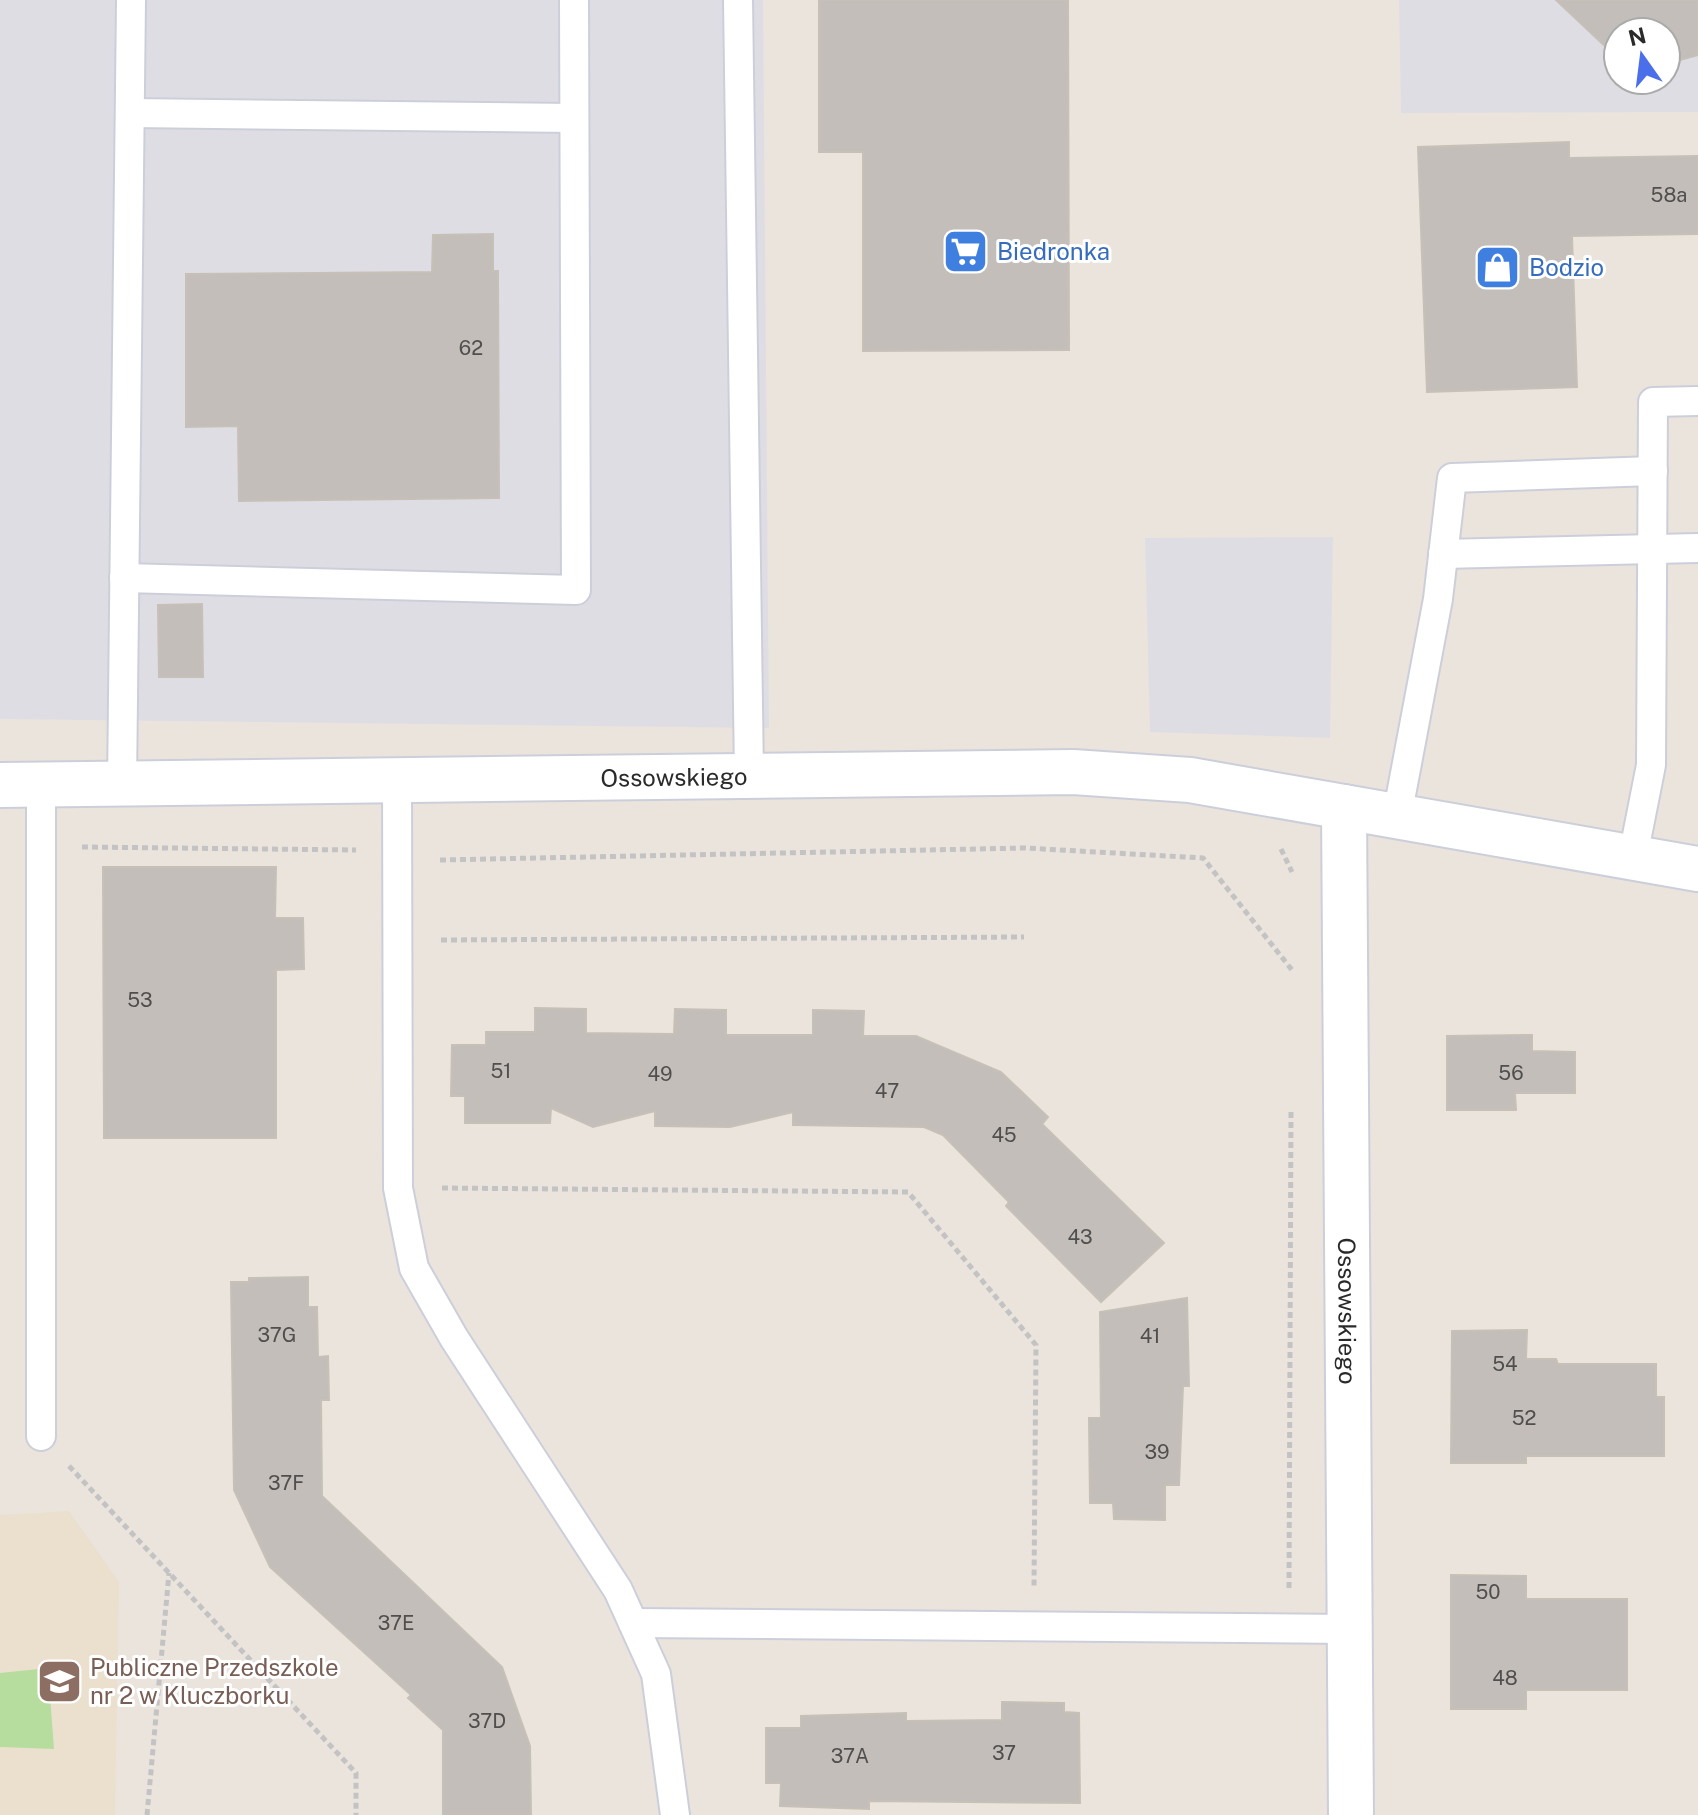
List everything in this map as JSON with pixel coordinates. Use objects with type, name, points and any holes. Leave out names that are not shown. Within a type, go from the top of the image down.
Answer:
[{"type":"street","name":"Ossowskiego","points":[[20,786],[1073,772],[1190,780],[1698,869]]},
{"type":"street","name":"Ossowskiego","points":[[1344,807],[1351,1815]]},
{"type":"lane","points":[[122,785],[131,0]]},
{"type":"lane","points":[[124,578],[576,590],[574,0]]},
{"type":"lane","points":[[738,0],[749,776]]},
{"type":"lane","points":[[130,113],[574,118]]},
{"type":"lane","points":[[1633,856],[1651,765],[1653,402],[1698,401]]},
{"type":"lane","points":[[1397,816],[1438,599],[1452,478],[1653,471]]},
{"type":"lane","points":[[1443,554],[1698,548]]},
{"type":"lane","points":[[397,780],[398,1188],[414,1268],[454,1338],[618,1590],[656,1674],[675,1815]]},
{"type":"lane","points":[[20,786],[41,863],[41,1436]]},
{"type":"lane","points":[[633,1623],[1349,1629]]},
{"type":"path","points":[[1279,845],[1293,874]]},
{"type":"path","points":[[41,863],[70,847],[367,850],[397,861],[1025,848],[1203,858],[1292,970]]},
{"type":"path","points":[[397,941],[1024,937]]},
{"type":"path","points":[[1292,957],[1292,986]]},
{"type":"path","points":[[1289,1629],[1291,1109]]},
{"type":"path","points":[[398,1188],[908,1192],[1036,1345],[1034,1627]]},
{"type":"path","points":[[41,1436],[356,1773],[356,1815]]},
{"type":"path","points":[[147,1815],[169,1573]]},
{"type":"shaded area","points":[[0,0],[763,0],[769,728],[0,719]]},
{"type":"shaded area","points":[[1399,0],[1698,0],[1698,112],[1401,113]]},
{"type":"shaded area","points":[[1333,537],[1330,738],[1150,732],[1145,538]]},
{"type":"shaded area","name":"Publiczne Przedszkole nr 2 w Kluczborku","points":[[69,1511],[119,1582],[115,1815],[0,1815],[0,1515]]},
{"type":"green space","points":[[48,1668],[54,1749],[0,1747],[0,1673]]},
{"type":"building","name":"Biedronka","points":[[819,0],[1068,0],[1069,350],[863,351],[863,152],[819,152]]},
{"type":"building","points":[[1556,0],[1698,0],[1698,55],[1682,60],[1682,16],[1602,16],[1602,43]]},
{"type":"building","name":"Bodzio","points":[[1569,142],[1569,158],[1698,156],[1698,234],[1572,236],[1577,387],[1427,392],[1418,147]]},
{"type":"building","points":[[493,234],[493,271],[498,271],[499,498],[239,501],[238,426],[186,427],[186,274],[432,272],[433,235]]},
{"type":"building","points":[[202,604],[203,677],[159,677],[158,605]]},
{"type":"building","points":[[103,867],[276,867],[275,918],[303,918],[304,969],[276,970],[276,1138],[104,1138]]},
{"type":"building","points":[[535,1008],[586,1009],[586,1033],[674,1034],[675,1009],[726,1010],[726,1035],[813,1035],[813,1010],[864,1011],[863,1036],[916,1036],[1001,1072],[1048,1117],[1042,1124],[1164,1243],[1101,1302],[1006,1206],[1009,1202],[943,1135],[924,1127],[793,1125],[793,1112],[730,1127],[655,1126],[655,1111],[593,1127],[551,1108],[550,1123],[465,1123],[465,1096],[451,1096],[452,1045],[486,1045],[486,1032],[535,1032]]},
{"type":"building","points":[[1532,1035],[1532,1051],[1575,1052],[1575,1093],[1515,1093],[1516,1110],[1447,1110],[1447,1036]]},
{"type":"building","points":[[308,1277],[308,1307],[317,1307],[318,1357],[328,1356],[329,1400],[321,1400],[322,1496],[502,1667],[530,1746],[531,1815],[443,1815],[443,1730],[408,1698],[411,1695],[270,1567],[234,1490],[231,1282],[249,1282],[249,1278]]},
{"type":"building","points":[[1187,1298],[1189,1386],[1183,1386],[1179,1485],[1165,1485],[1165,1520],[1114,1519],[1113,1503],[1090,1503],[1089,1418],[1101,1418],[1100,1312]]},
{"type":"building","points":[[1527,1330],[1526,1359],[1556,1359],[1558,1364],[1656,1364],[1656,1397],[1664,1397],[1664,1456],[1526,1456],[1526,1463],[1451,1463],[1452,1331]]},
{"type":"building","points":[[1451,1575],[1526,1576],[1526,1599],[1627,1599],[1627,1690],[1526,1690],[1526,1709],[1451,1709]]},
{"type":"building","points":[[1002,1702],[1064,1703],[1064,1712],[1079,1713],[1080,1803],[869,1801],[869,1809],[780,1806],[781,1783],[766,1783],[766,1728],[801,1728],[801,1716],[906,1713],[906,1721],[1002,1720]]},
{"type":"place","name":"Biedronka","points":[[966,251]]},
{"type":"place","name":"Bodzio","points":[[1498,267]]},
{"type":"place","name":"Publiczne Przedszkole nr 2 w Kluczborku","points":[[59,1681]]}]
